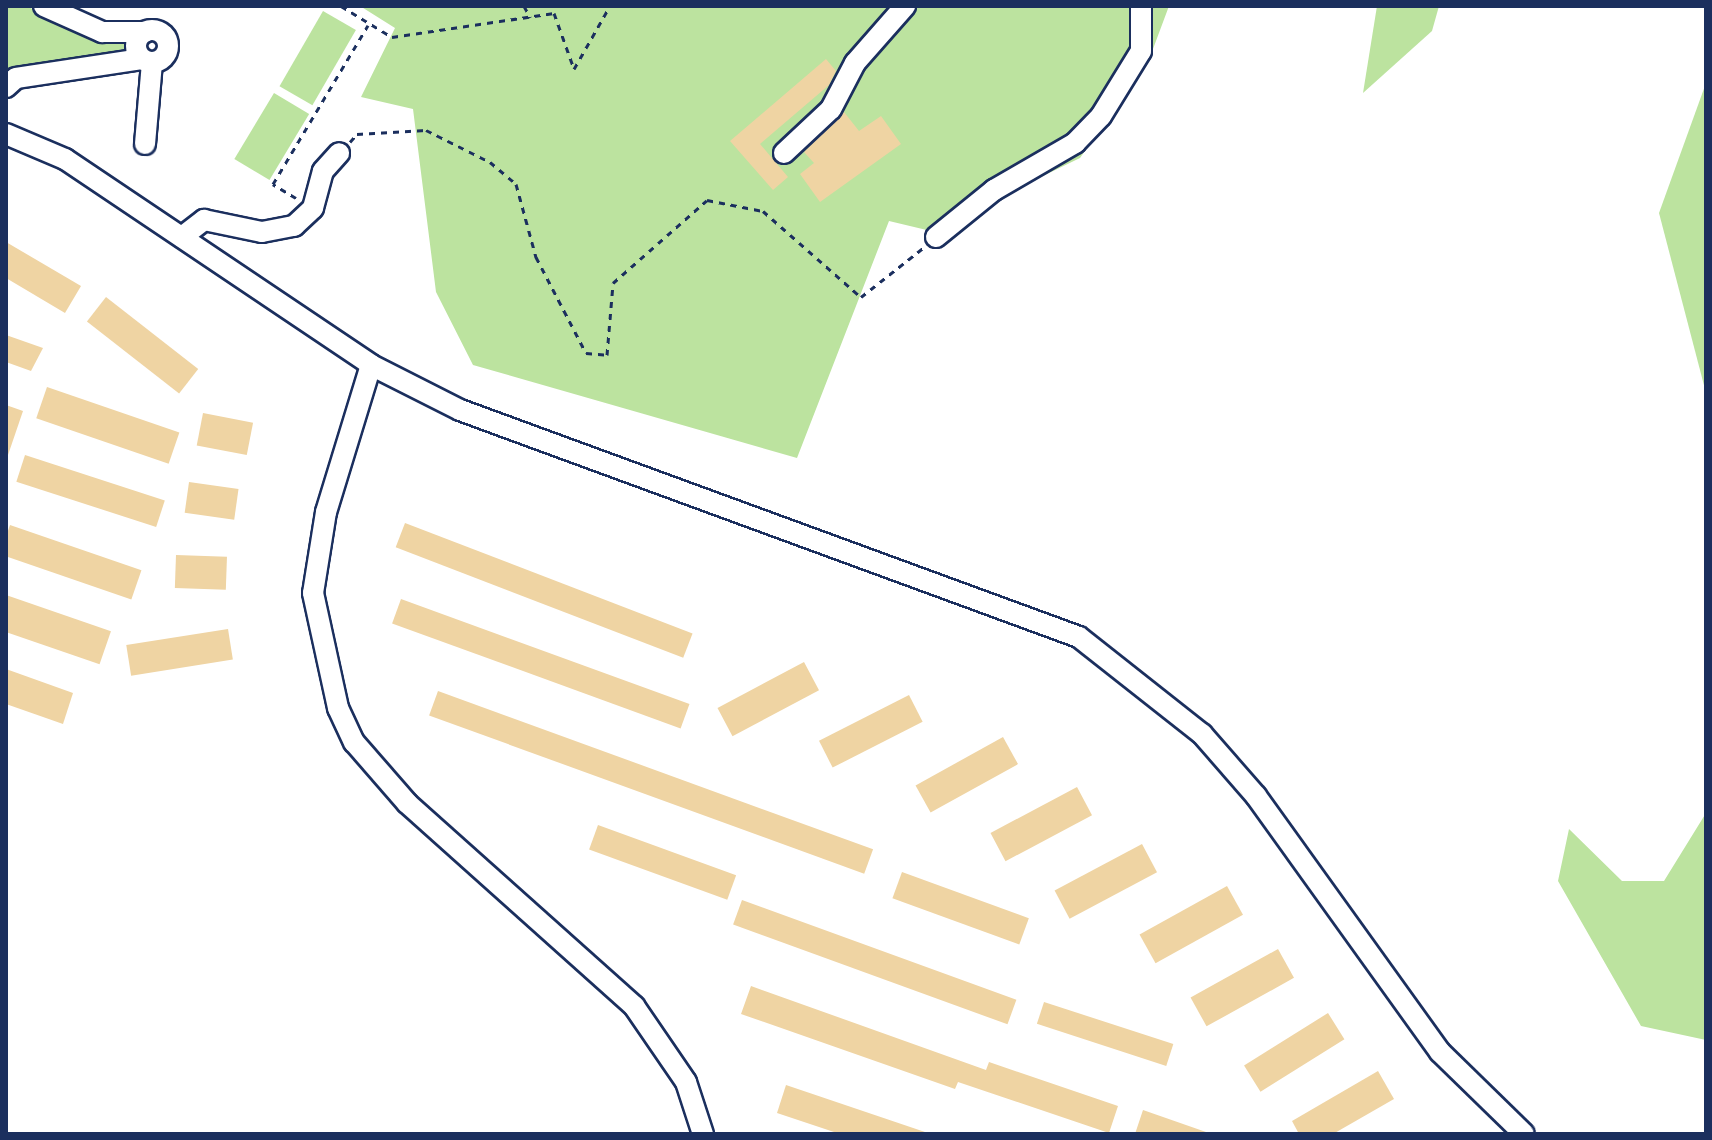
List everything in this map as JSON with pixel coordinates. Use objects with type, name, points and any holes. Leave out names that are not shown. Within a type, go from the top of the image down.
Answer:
[{"type":"street","points":[[6,87],[16,78],[147,60],[168,45],[159,32],[102,32],[44,6]]},
{"type":"street","points":[[784,153],[831,109],[846,75],[905,6]]},
{"type":"street","points":[[936,237],[1004,183],[1066,150],[1101,116],[1141,51],[1141,6]]},
{"type":"street","points":[[145,144],[147,60]]},
{"type":"street","points":[[6,134],[65,159],[371,365],[554,450],[1010,607],[1079,637],[1202,734],[1256,796],[1440,1052],[1524,1134]]},
{"type":"street","points":[[182,237],[204,220],[284,230],[313,208],[323,171],[339,153]]},
{"type":"street","points":[[371,365],[326,512],[313,593],[338,708],[354,742],[407,803],[634,1006],[686,1082],[703,1134]]},
{"type":"path","points":[[341,6],[392,37],[554,13],[574,69],[610,6]]},
{"type":"path","points":[[524,6],[530,17]]},
{"type":"path","points":[[791,6],[800,6]]},
{"type":"path","points":[[313,208],[273,184],[369,23]]},
{"type":"path","points":[[339,153],[357,134],[426,130],[490,162],[516,184],[536,257],[586,353],[607,355],[613,283],[707,200],[763,211],[861,297],[936,237]]},
{"type":"green space","points":[[6,6],[26,6],[90,34],[132,37],[131,52],[6,72]]},
{"type":"green space","points":[[360,6],[1169,6],[1150,57],[1080,158],[983,205],[956,237],[889,221],[797,458],[473,365],[436,292],[413,109],[361,97],[395,28]]},
{"type":"green space","points":[[1377,6],[1439,6],[1432,31],[1363,93]]},
{"type":"green space","points":[[323,11],[356,30],[312,105],[280,86]]},
{"type":"green space","points":[[1706,83],[1706,393],[1659,213]]},
{"type":"green space","points":[[274,93],[309,114],[269,180],[234,159]]},
{"type":"green space","points":[[1706,813],[1706,1040],[1641,1026],[1558,881],[1569,829],[1622,881],[1664,881]]},
{"type":"building","points":[[826,59],[836,71],[829,85],[760,144],[788,177],[773,190],[730,141]]},
{"type":"building","points":[[844,112],[859,131],[881,116],[901,144],[820,202],[800,174],[814,163],[804,152]]},
{"type":"building","points":[[6,242],[81,286],[65,313],[6,278]]},
{"type":"building","points":[[106,297],[198,369],[179,393],[87,321]]},
{"type":"building","points":[[6,335],[43,348],[31,371],[6,362]]},
{"type":"building","points":[[47,387],[179,433],[169,464],[36,418]]},
{"type":"building","points":[[6,405],[23,411],[8,455],[6,455]]},
{"type":"building","points":[[203,413],[253,423],[247,455],[197,445]]},
{"type":"building","points":[[25,455],[165,500],[156,527],[16,482]]},
{"type":"building","points":[[189,482],[239,489],[234,520],[185,513]]},
{"type":"building","points":[[405,523],[693,633],[683,658],[396,547]]},
{"type":"building","points":[[10,525],[141,570],[131,600],[6,556],[6,537]]},
{"type":"building","points":[[176,555],[227,557],[226,590],[175,588]]},
{"type":"building","points":[[6,595],[111,631],[100,664],[6,632]]},
{"type":"building","points":[[401,599],[689,704],[681,728],[392,623]]},
{"type":"building","points":[[228,629],[233,660],[131,676],[126,645]]},
{"type":"building","points":[[804,662],[819,690],[732,736],[717,708]]},
{"type":"building","points":[[6,669],[73,693],[63,724],[6,704]]},
{"type":"building","points":[[438,691],[873,849],[864,874],[429,715]]},
{"type":"building","points":[[909,695],[923,722],[833,768],[819,741]]},
{"type":"building","points":[[1003,737],[1018,764],[931,813],[916,785]]},
{"type":"building","points":[[1077,787],[1092,815],[1005,861],[990,833]]},
{"type":"building","points":[[598,825],[736,875],[727,900],[589,849]]},
{"type":"building","points":[[1142,844],[1157,872],[1070,919],[1055,890]]},
{"type":"building","points":[[902,872],[1029,918],[1019,944],[892,898]]},
{"type":"building","points":[[1227,886],[1243,915],[1156,963],[1140,934]]},
{"type":"building","points":[[742,900],[1016,1000],[1007,1024],[733,924]]},
{"type":"building","points":[[1278,949],[1294,978],[1207,1026],[1191,997]]},
{"type":"building","points":[[751,986],[986,1070],[989,1062],[1118,1106],[1109,1133],[958,1082],[955,1089],[741,1014]]},
{"type":"building","points":[[1044,1002],[1173,1044],[1166,1066],[1037,1024]]},
{"type":"building","points":[[1328,1013],[1344,1039],[1260,1092],[1244,1065]]},
{"type":"building","points":[[1378,1071],[1394,1099],[1333,1134],[1299,1134],[1292,1121]]},
{"type":"building","points":[[786,1085],[925,1134],[840,1134],[777,1113]]},
{"type":"building","points":[[1143,1110],[1206,1132],[1206,1134],[1135,1134]]}]
